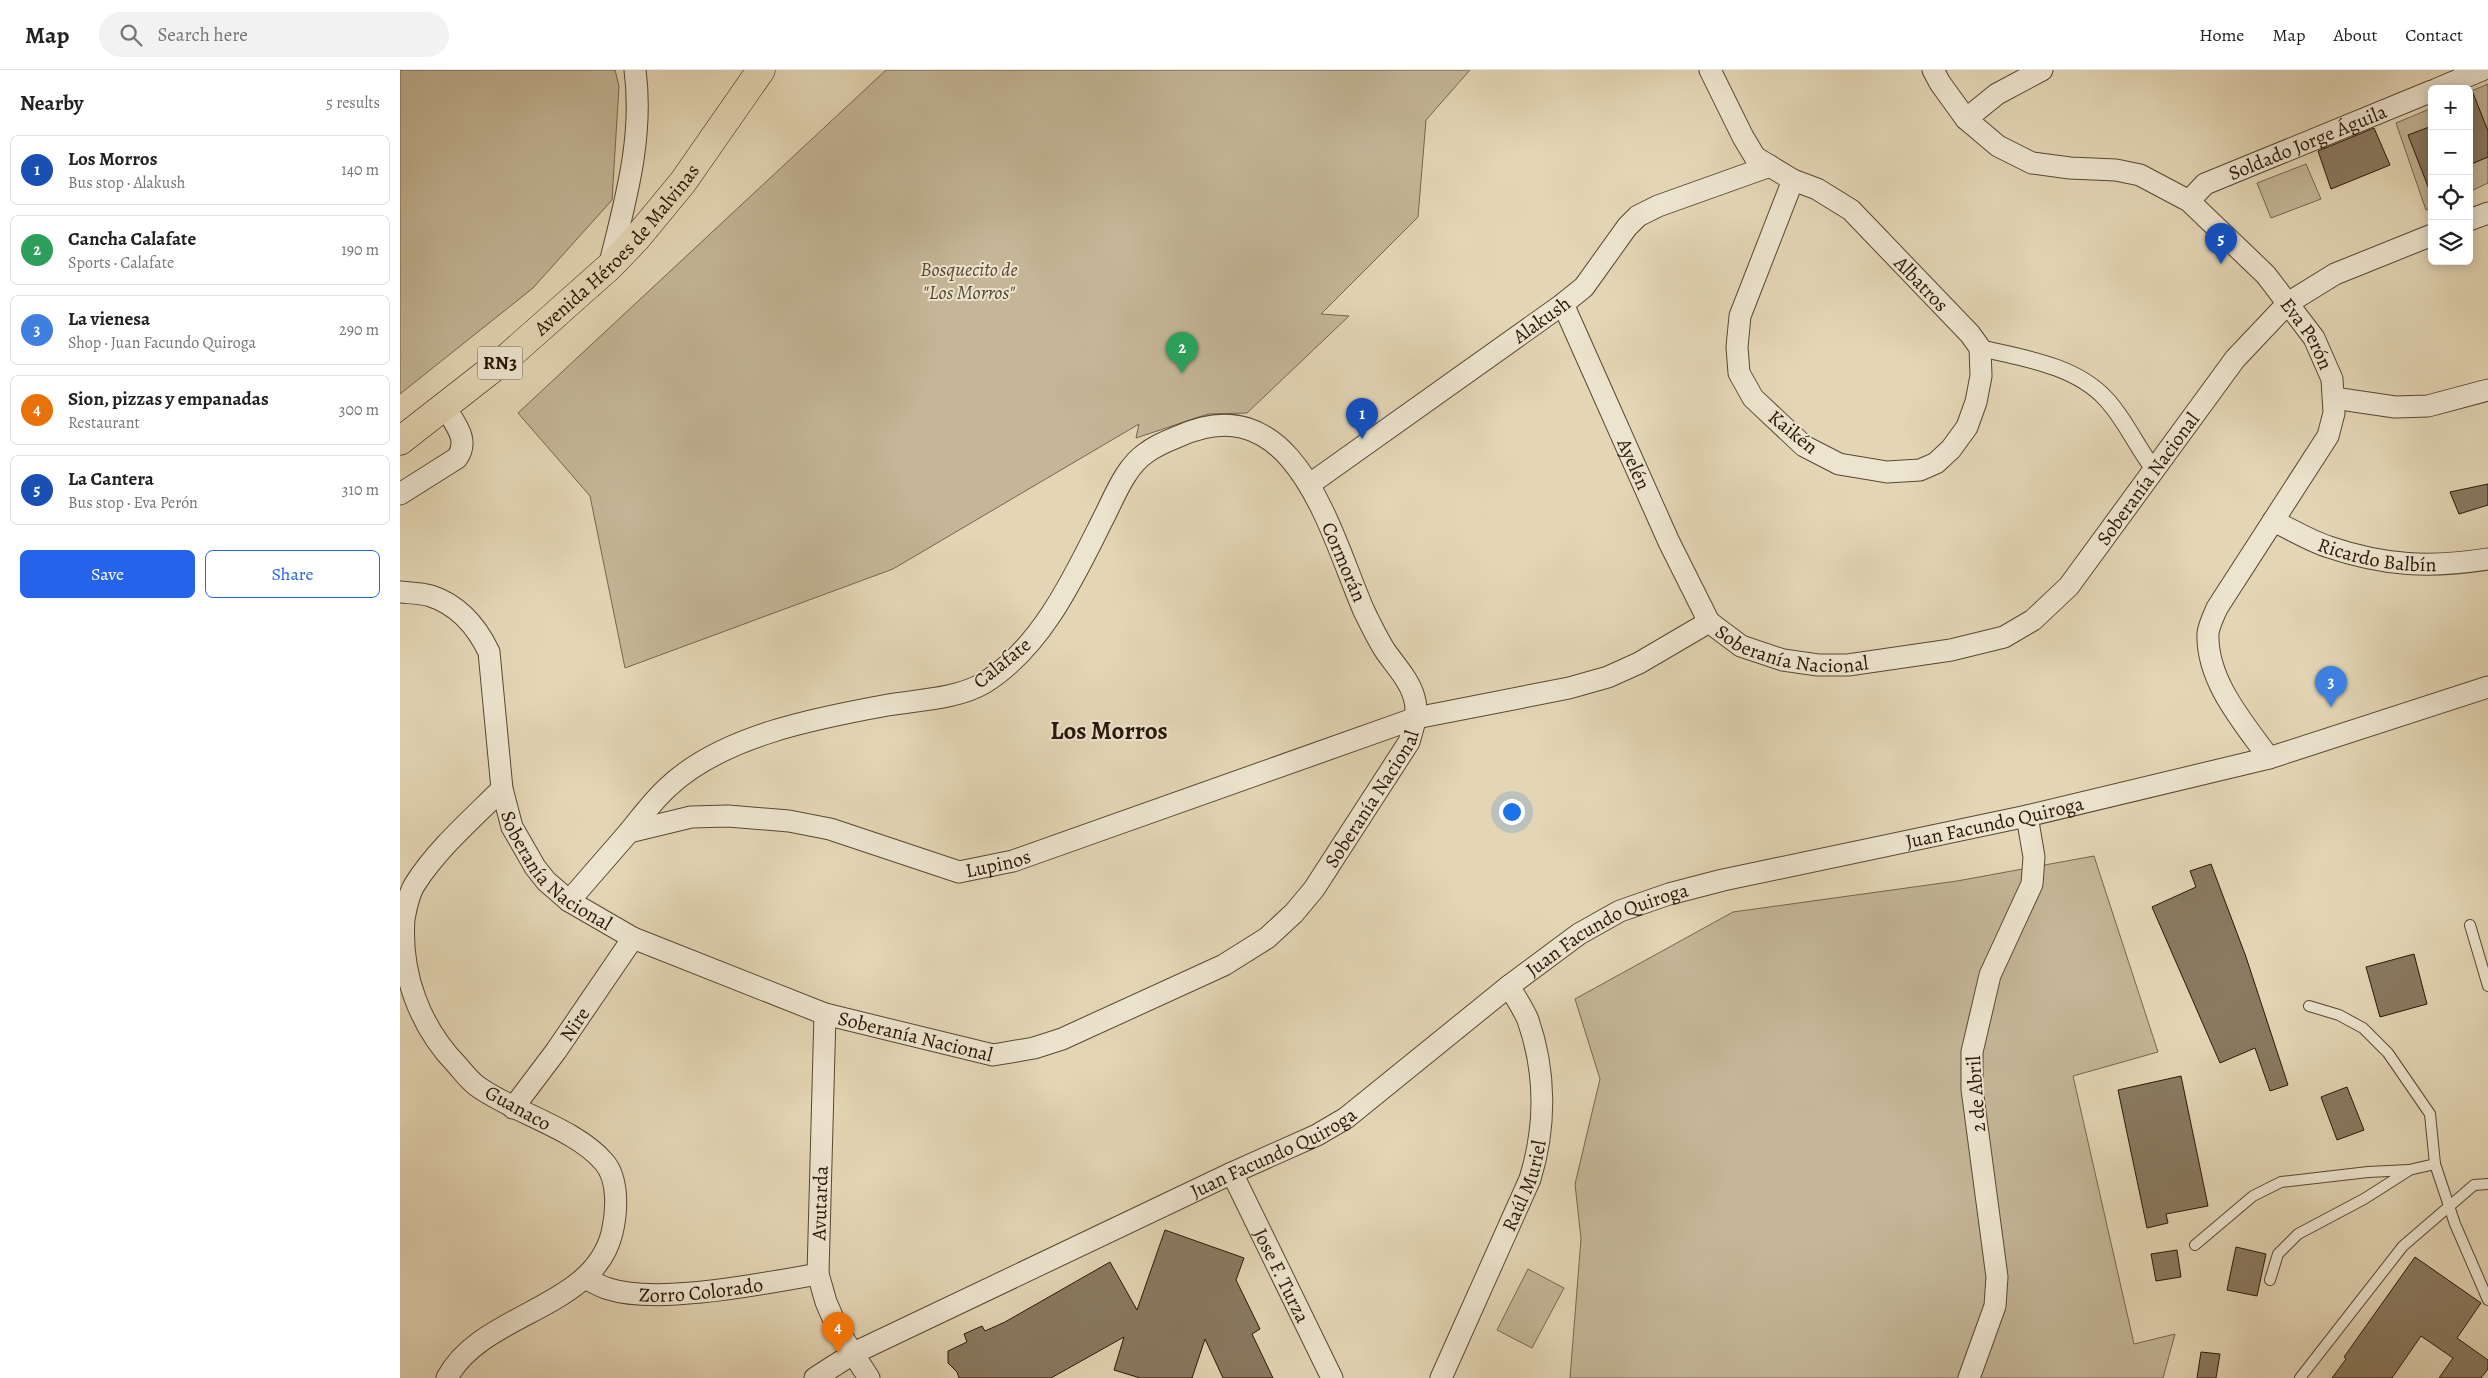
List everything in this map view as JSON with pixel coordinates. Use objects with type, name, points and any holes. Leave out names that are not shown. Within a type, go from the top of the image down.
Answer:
[{"type":"highway","name":"Avenida Héroes de Malvinas","points":[[400,441],[510,355],[609,267],[636,239],[682,182],[761,70]]},
{"type":"street","points":[[609,267],[634,156],[638,115],[635,70]]},
{"type":"street","name":"Albatros","points":[[1710,70],[1743,137],[1755,156],[1793,180],[1817,189],[1851,210],[1970,334],[1980,348]]},
{"type":"street","name":"Eva Perón","points":[[1934,70],[1940,83],[1966,118],[1998,146],[2032,163],[2070,168],[2116,170],[2140,175],[2189,201],[2266,275],[2314,338],[2332,379],[2334,412],[2328,436],[2217,608],[2208,631],[2209,657],[2220,685],[2238,715],[2269,758]]},
{"type":"street","points":[[1966,118],[1997,94],[2042,70]]},
{"type":"street","points":[[2446,85],[2482,70]]},
{"type":"street","name":"Soldado Jorge Águila","points":[[2189,201],[2205,184],[2428,93]]},
{"type":"street","name":"Alakush","points":[[1310,484],[1563,304],[1584,287],[1627,227],[1638,216],[1658,206],[1770,166]]},
{"type":"street","name":"Kaikén","points":[[1793,180],[1740,316],[1737,347],[1739,373],[1753,398],[1804,446],[1839,464],[1887,472],[1920,470],[1936,463],[1951,449],[1967,427],[1981,376],[1980,348]]},
{"type":"street","points":[[2473,219],[2488,213]]},
{"type":"street","name":"Soberanía Nacional","points":[[400,592],[431,596],[448,604],[456,609],[479,632],[489,652],[502,789],[512,827],[546,882],[569,901],[632,938],[825,1014],[993,1055],[1034,1048],[1062,1039],[1224,965],[1267,938],[1294,914],[1314,889],[1409,742],[1416,718],[1569,688],[1608,677],[1639,664],[1709,622],[1741,646],[1782,660],[1818,665],[1848,665],[1951,650],[2004,637],[2033,620],[2068,586],[2235,359],[2288,303],[2335,274],[2428,238]]},
{"type":"street","name":"Ayelén","points":[[1563,304],[1668,542],[1709,622]]},
{"type":"street","points":[[1980,348],[2034,361],[2074,376],[2106,398],[2154,468]]},
{"type":"street","points":[[2334,398],[2395,407],[2428,406],[2488,390]]},
{"type":"street","points":[[400,494],[457,458],[463,450],[463,439],[445,407]]},
{"type":"street","name":"Calafate","points":[[629,832],[668,787],[700,764],[735,745],[849,712],[964,692],[984,683],[1018,656],[1034,638],[1070,583],[1123,480],[1144,454],[1180,435],[1218,426],[1245,426]]},
{"type":"street","name":"Cormorán","points":[[1245,426],[1265,435],[1286,451],[1310,484],[1366,615],[1384,649],[1406,680],[1415,698],[1416,718]]},
{"type":"street","name":"Ricardo Balbín","points":[[2273,521],[2328,547],[2386,562],[2444,566],[2488,559]]},
{"type":"street","name":"Juan Facundo Quiroga","points":[[815,1378],[854,1353],[1232,1173],[1317,1135],[1346,1118],[1508,986],[1579,934],[1620,911],[1669,894],[1723,880],[2027,816],[2269,758],[2488,687]]},
{"type":"street","name":"Lupinos","points":[[629,832],[691,817],[728,816],[789,821],[830,828],[959,872],[1014,860],[1416,718]]},
{"type":"street","name":"Guanaco","points":[[447,1378],[455,1363],[485,1337],[542,1306],[585,1278],[602,1255],[612,1234],[616,1205],[613,1181],[606,1164],[586,1144],[513,1108],[476,1085],[440,1048],[422,1019],[410,990],[402,955],[406,910],[413,886],[445,846],[502,789]]},
{"type":"street","name":"2 de Abril","points":[[1969,1378],[1994,1306],[1998,1278],[1972,1089],[1972,1052],[1990,975],[2032,884],[2034,857],[2027,816]]},
{"type":"street","points":[[569,901],[629,832]]},
{"type":"street","name":"Nire","points":[[513,1108],[556,1051],[632,938]]},
{"type":"street","name":"Raúl Muriel","points":[[1443,1377],[1530,1179],[1538,1154],[1543,1097],[1539,1064],[1527,1019],[1508,986]]},
{"type":"street","name":"Avutarda","points":[[825,1014],[818,1274],[826,1302],[839,1332],[869,1378]]},
{"type":"street","name":"Jose F. Turza","points":[[1232,1173],[1332,1378]]},
{"type":"street","name":"Zorro Colorado","points":[[585,1278],[610,1290],[634,1294],[673,1294],[758,1285],[818,1274]]},
{"type":"lane","points":[[2470,925],[2488,986]]},
{"type":"lane","points":[[2309,1006],[2340,1015],[2363,1028],[2388,1052],[2430,1114],[2435,1164],[2449,1205],[2488,1300]]},
{"type":"lane","points":[[2195,1245],[2253,1196],[2281,1182],[2368,1172],[2409,1170],[2435,1164]]},
{"type":"lane","points":[[2270,1280],[2278,1254],[2298,1234],[2364,1199],[2409,1170]]},
{"type":"lane","points":[[2300,1378],[2403,1246],[2474,1185],[2488,1184]]},
{"type":"green space","points":[[400,70],[615,70],[619,86],[612,200],[533,288],[400,394]]},
{"type":"green space","name":"Bosquecito de \"Los Morros\"","points":[[886,70],[1470,70],[1426,120],[1418,217],[1321,314],[1349,316],[1247,413],[1208,414],[1136,438],[1139,424],[893,569],[625,668],[590,496],[518,413]]},
{"type":"green space","points":[[2488,84],[2488,183],[2473,190],[2473,130],[2473,90]]},
{"type":"green space","points":[[2428,110],[2428,209],[2426,210],[2396,123]]},
{"type":"green space","points":[[2306,164],[2321,199],[2271,218],[2257,183]]},
{"type":"green space","points":[[2094,856],[2158,1052],[2073,1076],[2134,1344],[2175,1334],[2163,1378],[1570,1378],[1581,1239],[1575,1184],[1600,1079],[1575,999],[1733,912],[1957,881]]},
{"type":"green space","points":[[1528,1269],[1564,1288],[1532,1348],[1497,1330]]},
{"type":"building","points":[[2473,93],[2488,131],[2488,157],[2473,163]]},
{"type":"building","points":[[2374,128],[2390,165],[2331,189],[2318,151]]},
{"type":"building","points":[[2428,128],[2428,186],[2408,135]]},
{"type":"building","points":[[2488,484],[2488,505],[2459,514],[2450,492]]},
{"type":"building","points":[[2211,864],[2246,957],[2288,1085],[2270,1091],[2255,1048],[2220,1063],[2152,907],[2196,887],[2190,871]]},
{"type":"building","points":[[2414,954],[2427,1004],[2380,1017],[2366,967]]},
{"type":"building","points":[[2181,1076],[2208,1206],[2166,1214],[2168,1223],[2147,1228],[2118,1090]]},
{"type":"building","points":[[2347,1087],[2364,1130],[2337,1140],[2321,1097]]},
{"type":"building","points":[[1165,1230],[1244,1258],[1236,1280],[1260,1329],[1252,1334],[1273,1378],[1223,1378],[1205,1339],[1192,1378],[1140,1378],[1114,1370],[1124,1337],[1051,1378],[959,1378],[957,1372],[948,1363],[948,1351],[967,1342],[964,1334],[982,1326],[985,1331],[1005,1322],[1110,1262],[1137,1310]]},
{"type":"building","points":[[2236,1247],[2266,1254],[2257,1296],[2227,1290]]},
{"type":"building","points":[[2177,1250],[2181,1277],[2156,1281],[2151,1254]]},
{"type":"building","points":[[2415,1257],[2481,1303],[2457,1338],[2488,1360],[2488,1369],[2481,1378],[2439,1378],[2453,1358],[2421,1336],[2392,1378],[2332,1378],[2346,1359],[2344,1357]]},
{"type":"building","points":[[2201,1352],[2220,1354],[2216,1378],[2197,1378]]},
{"type":"place","name":"La Cantera","points":[[2221,264]]},
{"type":"place","name":"Cancha Calafate","points":[[1182,373]]},
{"type":"place","name":"Los Morros","points":[[1362,439]]},
{"type":"place","name":"La vienesa","points":[[2331,707]]},
{"type":"place","name":"Sion, pizzas y empanadas","points":[[838,1353]]},
{"type":"district","name":"Los Morros","points":[[1109,731]]}]
